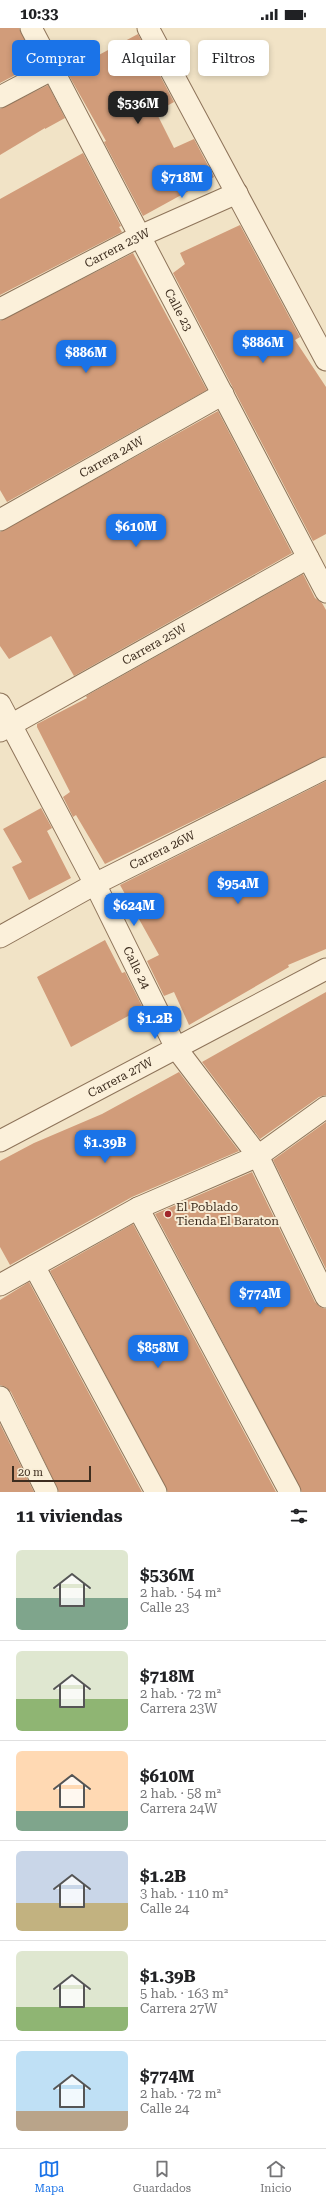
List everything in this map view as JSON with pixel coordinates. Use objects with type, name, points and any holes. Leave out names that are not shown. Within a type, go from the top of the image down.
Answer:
[{"type":"street","name":"Calle 23","points":[[31,28],[37,40]]},
{"type":"street","points":[[148,28],[326,360]]},
{"type":"street","points":[[0,97],[41,76]]},
{"type":"street","name":"Calle 23","points":[[56,76],[326,592]]},
{"type":"street","name":"Carrera 23W","points":[[0,309],[140,236],[237,193]]},
{"type":"street","name":"Carrera 24W","points":[[0,520],[222,394]]},
{"type":"street","name":"Carrera 25W","points":[[6,728],[308,558]]},
{"type":"street","name":"Calle 24","points":[[0,704],[6,728],[95,884],[176,1048],[258,1156],[326,1297]]},
{"type":"street","name":"Carrera 26W","points":[[0,937],[95,884],[326,768]]},
{"type":"street","name":"Carrera 27W","points":[[0,1141],[326,969]]},
{"type":"street","points":[[0,1285],[138,1208],[258,1156],[326,1107]]},
{"type":"street","points":[[138,1208],[290,1492]]},
{"type":"street","points":[[34,1266],[156,1492]]},
{"type":"street","points":[[0,1397],[47,1492]]},
{"type":"building","points":[[0,28],[19,28],[25,40],[12,40],[12,76],[13,76],[0,83]]},
{"type":"building","points":[[138,34],[141,40],[127,40]]},
{"type":"building","points":[[108,50],[108,76],[160,76],[174,102],[156,112],[174,148],[194,139],[214,177],[143,216],[104,142],[106,141],[69,76],[100,76],[100,54]]},
{"type":"building","points":[[48,85],[65,118],[45,128],[0,155],[0,109]]},
{"type":"building","points":[[83,153],[121,226],[119,227],[122,232],[0,295],[0,199]]},
{"type":"building","points":[[240,225],[300,337],[295,340],[326,387],[326,534],[313,541],[173,273],[185,264],[180,253]]},
{"type":"building","points":[[133,253],[207,390],[7,502],[0,490],[0,321]]},
{"type":"building","points":[[218,411],[292,553],[74,676],[51,636],[9,659],[0,646],[0,532]]},
{"type":"building","points":[[303,574],[315,598],[322,603],[326,610],[326,756],[105,864],[76,815],[73,817],[63,797],[70,792],[37,727],[37,724],[87,698],[86,696]]},
{"type":"building","points":[[326,781],[326,949],[288,965],[289,967],[189,1025],[174,992],[164,996],[147,961],[159,955],[120,885]]},
{"type":"building","points":[[41,808],[52,828],[47,831],[71,878],[29,900],[12,867],[22,862],[3,829]]},
{"type":"building","points":[[105,940],[122,973],[125,972],[143,1008],[71,1047],[37,977]]},
{"type":"building","points":[[326,992],[326,1095],[319,1097],[260,1139],[202,1062]]},
{"type":"building","points":[[179,1072],[239,1151],[132,1197],[10,1265],[0,1247],[0,1161],[34,1143],[102,1114]]},
{"type":"building","points":[[326,1122],[326,1269],[273,1160]]},
{"type":"building","points":[[252,1172],[315,1302],[320,1307],[326,1309],[326,1492],[302,1492],[155,1214]]},
{"type":"building","points":[[133,1224],[276,1492],[168,1492],[50,1271]]},
{"type":"building","points":[[29,1282],[142,1492],[59,1492],[11,1392],[6,1387],[0,1385],[0,1300]]},
{"type":"building","points":[[0,1424],[34,1492],[0,1492]]},
{"type":"place","name":"El Poblado Tienda El Baraton","points":[[168,1214]]}]
